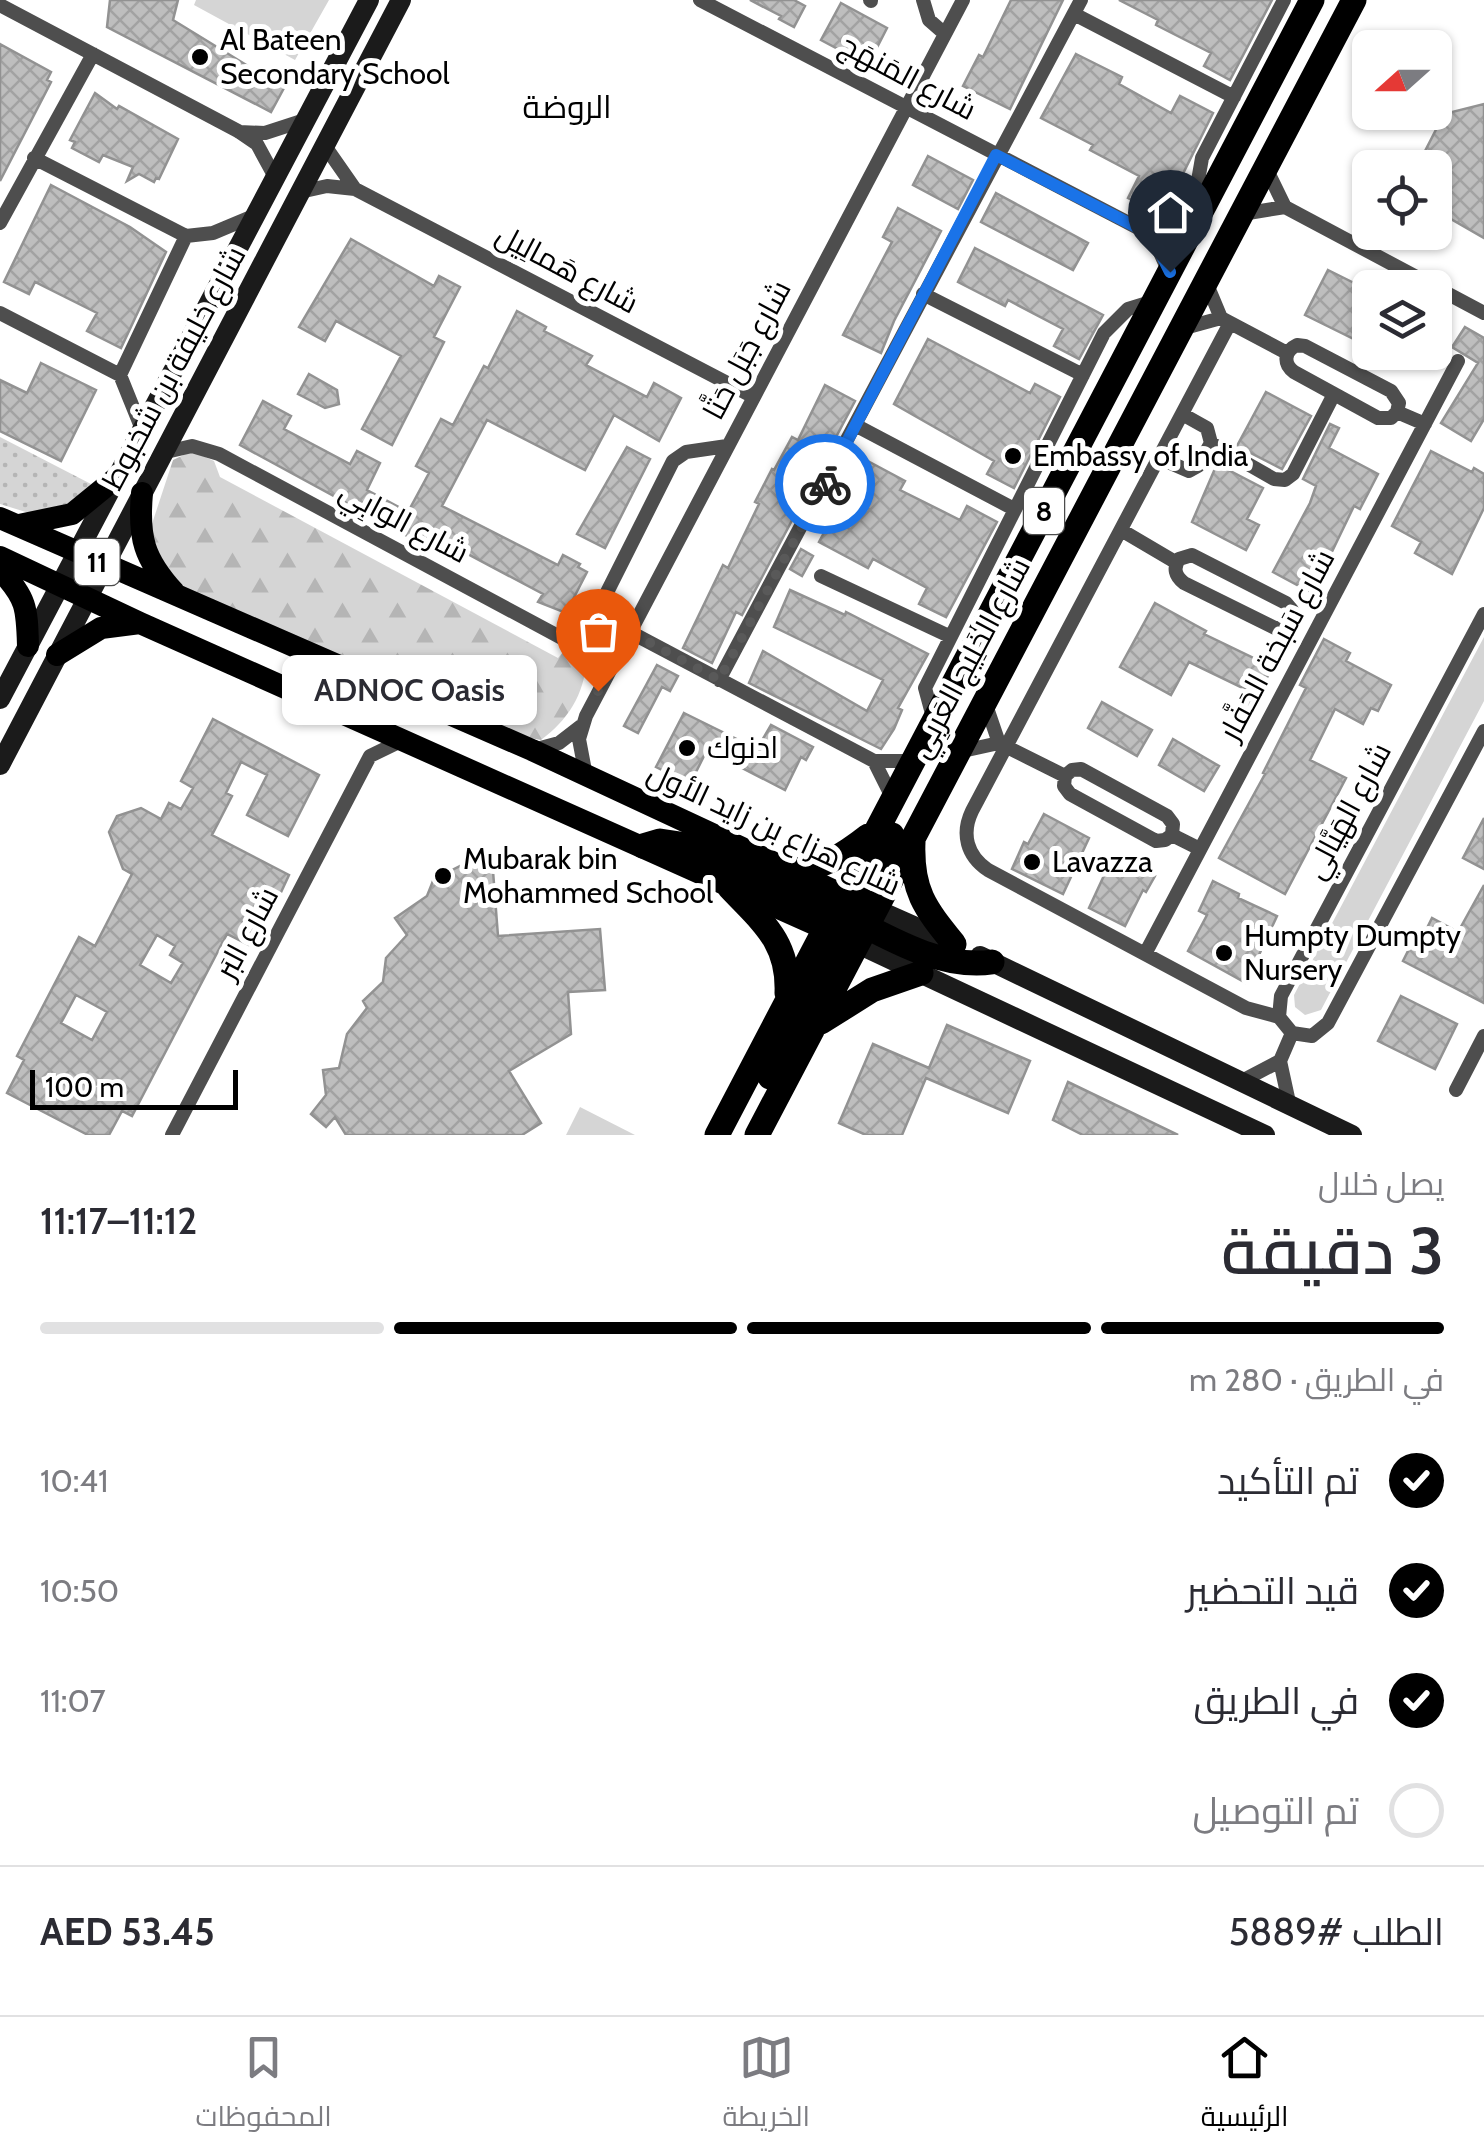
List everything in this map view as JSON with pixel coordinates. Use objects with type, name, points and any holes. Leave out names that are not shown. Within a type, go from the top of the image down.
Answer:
[{"type":"highway","name":"شارع الخَلِيج العَربِي","points":[[757,1135],[817,1025],[876,830],[1312,0]]},
{"type":"highway","name":"شارع الخَلِيج العَربِي","points":[[717,1135],[786,999],[913,838],[1354,0]]},
{"type":"highway","points":[[746,1135],[753,1109],[925,770],[930,729]]},
{"type":"highway","points":[[792,870],[832,861],[876,830]]},
{"type":"highway","points":[[913,838],[916,888],[926,909],[954,944]]},
{"type":"highway","points":[[643,846],[660,842],[680,844],[952,962],[992,962]]},
{"type":"highway","points":[[730,888],[772,933],[783,953],[788,973],[786,999]]},
{"type":"highway","points":[[817,1025],[872,990],[921,973]]},
{"type":"main road","name":"شارع خليفة بن شخبوط","points":[[0,699],[370,0]]},
{"type":"main road","name":"شارع خليفة بن شخبوط","points":[[0,765],[401,0]]},
{"type":"main road","points":[[8,521],[72,514],[120,474]]},
{"type":"main road","points":[[142,493],[140,521],[149,561],[180,598]]},
{"type":"main road","name":"شارع هزاع بن زايد الأول","points":[[8,521],[532,750],[792,870],[921,973],[1264,1135]]},
{"type":"main road","name":"شارع هزاع بن زايد الأول","points":[[0,557],[730,888],[954,944],[1352,1135]]},
{"type":"main road","points":[[0,570],[18,588],[25,603],[28,646]]},
{"type":"main road","points":[[57,655],[101,628],[140,623]]},
{"type":"street","name":"شارع المَنهَج","points":[[700,0],[1144,231]]},
{"type":"street","points":[[923,0],[930,20],[946,34]]},
{"type":"street","name":"شارع جَبَل حَتَّا","points":[[581,726],[963,0]]},
{"type":"street","points":[[1170,272],[1144,231],[1196,221],[1197,175],[1284,0]]},
{"type":"street","points":[[0,5],[238,132],[257,144],[276,179]]},
{"type":"street","points":[[719,680],[1078,7],[1234,97]]},
{"type":"street","points":[[0,223],[93,54]]},
{"type":"street","points":[[238,132],[265,134],[307,120]]},
{"type":"street","name":"شارع هَمالِيل","points":[[325,146],[355,189]]},
{"type":"street","points":[[34,158],[186,236],[213,233],[257,214]]},
{"type":"street","points":[[1266,167],[1285,208]]},
{"type":"street","name":"شارع هَمالِيل","points":[[300,192],[327,186],[355,189],[754,397]]},
{"type":"street","points":[[1240,214],[1285,208],[1484,313]]},
{"type":"street","points":[[120,375],[186,236]]},
{"type":"street","points":[[1206,281],[1226,320],[1287,353]]},
{"type":"street","points":[[924,294],[1083,376]]},
{"type":"street","points":[[930,729],[925,688],[1104,333],[1128,309],[1154,301]]},
{"type":"street","points":[[0,314],[120,375],[143,432]]},
{"type":"street","points":[[1180,330],[1226,320]]},
{"type":"street","points":[[1226,320],[1182,414],[1003,745],[968,819],[968,844],[975,860],[1254,1012],[1278,1017],[1292,1034],[1312,1036],[1332,1018],[1484,731]]},
{"type":"street","points":[[1305,346],[1374,382],[1395,394],[1398,412],[1382,420],[1290,370],[1287,353],[1293,347],[1305,346]]},
{"type":"street","name":"شارع سَبخة الحَفَّار","points":[[1145,954],[1458,361]]},
{"type":"street","points":[[1211,443],[1274,479],[1285,480],[1294,474],[1334,394]]},
{"type":"street","points":[[1398,412],[1425,424]]},
{"type":"street","points":[[1159,458],[1189,470],[1198,466],[1211,443],[1207,428],[1182,414]]},
{"type":"street","name":"شارع الخَلِيج العَربِي","points":[[855,426],[1014,509]]},
{"type":"street","name":"شارع الوابِي","points":[[166,452],[192,446],[219,454],[612,665]]},
{"type":"street","points":[[579,648],[673,461],[686,452],[728,446]]},
{"type":"street","points":[[1120,530],[1177,563]]},
{"type":"street","points":[[1192,555],[1286,603],[1292,610],[1291,623],[1275,628],[1187,585],[1177,576],[1177,563],[1183,556],[1192,555]]},
{"type":"street","name":"شارع الخَلِيج العَربِي","points":[[822,576],[949,636]]},
{"type":"street","name":"شارع الهَيَّالي","points":[[1278,1017],[1281,996],[1484,614]]},
{"type":"street","points":[[1291,623],[1312,636]]},
{"type":"street","points":[[630,632],[874,761],[914,761]]},
{"type":"street","points":[[985,701],[1003,745]]},
{"type":"street","points":[[358,719],[370,756],[404,739]]},
{"type":"street","points":[[532,750],[559,743],[581,726]]},
{"type":"street","points":[[581,726],[580,752],[586,776]]},
{"type":"street","points":[[957,752],[1003,745],[1065,776]]},
{"type":"street","name":"شارع البَر","points":[[172,1135],[370,756]]},
{"type":"street","points":[[874,761],[893,799]]},
{"type":"street","points":[[1081,769],[1102,780],[1168,816],[1173,824],[1172,834],[1165,840],[1152,839],[1070,794],[1064,786],[1065,776],[1081,769]]},
{"type":"street","points":[[1172,834],[1200,849]]},
{"type":"street","points":[[1290,1107],[1280,1062],[1292,1034]]},
{"type":"street","points":[[1456,1090],[1484,1036]]},
{"type":"street","points":[[1240,1082],[1280,1062]]},
{"type":"green space","points":[[196,0],[329,0],[295,60],[194,5]]},
{"type":"green space","points":[[0,437],[91,484],[76,502],[29,513],[0,504]]},
{"type":"green space","points":[[192,451],[214,461],[220,477],[558,658],[567,647],[579,651],[586,661],[585,673],[566,715],[541,740],[519,736],[179,587],[148,536],[173,460]]},
{"type":"green space","points":[[1484,637],[1484,701],[1321,1010],[1305,1015],[1295,1007],[1294,995]]},
{"type":"green space","points":[[580,1107],[635,1135],[566,1135]]},
{"type":"building","name":"Al Bateen Secondary School","points":[[110,0],[178,0],[173,20],[284,88],[271,112],[107,27]]},
{"type":"building","points":[[750,0],[794,0],[805,6],[794,27]]},
{"type":"building","points":[[1011,0],[1063,0],[1010,109],[963,86],[979,55],[983,57]]},
{"type":"building","points":[[1119,0],[1272,0],[1230,80],[1204,66],[1211,53],[1156,25],[1158,20]]},
{"type":"building","points":[[841,3],[887,28],[868,65],[821,40]]},
{"type":"building","points":[[0,44],[51,72],[47,80],[51,82],[0,181]]},
{"type":"building","points":[[1076,54],[1122,77],[1119,84],[1171,113],[1180,96],[1213,113],[1162,216],[1128,198],[1139,176],[1090,150],[1093,145],[1041,118]]},
{"type":"building","points":[[95,93],[117,109],[119,106],[178,139],[159,179],[154,182],[139,174],[127,181],[133,167],[103,155],[99,162],[72,148],[75,142],[70,140]]},
{"type":"building","points":[[1484,104],[1484,238],[1452,220],[1452,150],[1426,150],[1436,130],[1452,130],[1452,112]]},
{"type":"building","points":[[928,156],[973,180],[958,209],[913,185]]},
{"type":"building","points":[[51,185],[130,227],[166,252],[121,348],[87,331],[97,313],[35,282],[29,294],[4,282]]},
{"type":"building","points":[[996,193],[1088,243],[1073,270],[981,222]]},
{"type":"building","points":[[898,208],[941,231],[881,353],[843,335],[892,242],[883,237]]},
{"type":"building","points":[[351,239],[434,286],[439,276],[460,287],[434,337],[444,342],[392,445],[362,429],[401,356],[336,321],[325,341],[299,327]]},
{"type":"building","points":[[975,248],[1103,315],[1079,359],[1054,346],[1063,329],[1008,300],[1005,306],[958,282]]},
{"type":"building","points":[[1328,270],[1352,282],[1352,338],[1305,315]]},
{"type":"building","points":[[517,311],[546,327],[544,331],[592,356],[586,365],[647,397],[654,383],[681,398],[659,441],[614,415],[585,470],[487,420],[442,506],[558,565],[563,555],[580,564],[578,567],[587,572],[566,613],[538,602],[543,594],[428,533],[422,544],[240,445],[263,401],[291,416],[284,429],[350,464],[357,451],[380,463],[367,490],[408,512],[429,473],[416,466],[441,419],[453,425]]},
{"type":"building","points":[[1465,327],[1484,338],[1484,419],[1471,441],[1441,423],[1478,363],[1452,347]]},
{"type":"building","points":[[928,339],[1030,393],[1035,384],[1060,397],[1014,488],[987,474],[994,461],[894,404]]},
{"type":"building","points":[[41,363],[96,390],[61,461],[0,431],[0,380],[27,393]]},
{"type":"building","points":[[309,374],[337,390],[339,404],[325,408],[298,394]]},
{"type":"building","points":[[825,385],[855,401],[742,615],[736,612],[712,663],[683,648],[723,565],[728,568],[772,469],[792,437],[798,440]]},
{"type":"building","points":[[1266,392],[1311,416],[1282,469],[1237,446]]},
{"type":"building","points":[[1330,424],[1339,428],[1329,448],[1378,474],[1360,509],[1354,506],[1312,593],[1273,572],[1310,503],[1316,486],[1303,479]]},
{"type":"building","points":[[627,447],[650,459],[605,548],[577,534]]},
{"type":"building","points":[[1431,451],[1484,474],[1484,508],[1452,574],[1415,553],[1421,542],[1392,526]]},
{"type":"building","points":[[864,459],[905,481],[900,490],[960,520],[967,506],[997,522],[946,617],[919,604],[927,588],[873,559],[868,568],[819,542]]},
{"type":"building","points":[[1217,464],[1263,488],[1247,519],[1259,525],[1246,550],[1192,522]]},
{"type":"building","points":[[801,549],[813,556],[802,576],[790,569]]},
{"type":"building","points":[[790,590],[845,615],[846,612],[928,654],[881,749],[749,683],[763,651],[867,711],[883,680],[774,627]]},
{"type":"building","points":[[1155,603],[1206,631],[1204,634],[1272,667],[1244,726],[1232,719],[1247,690],[1189,662],[1171,695],[1120,667]]},
{"type":"building","points":[[1324,639],[1350,653],[1346,661],[1391,685],[1378,711],[1371,708],[1363,724],[1335,709],[1310,760],[1346,778],[1285,894],[1219,858],[1265,774],[1306,688],[1300,685]]},
{"type":"building","points":[[657,665],[678,676],[670,691],[662,687],[638,733],[624,726]]},
{"type":"building","points":[[1102,702],[1152,730],[1137,756],[1088,728]]},
{"type":"building","points":[[684,713],[757,749],[771,725],[813,747],[806,760],[801,757],[785,790],[707,750],[690,784],[656,767]]},
{"type":"building","points":[[213,719],[319,775],[288,836],[247,815],[267,775],[241,762],[226,793],[232,796],[212,835],[289,875],[255,948],[227,934],[132,1116],[122,1111],[109,1135],[88,1135],[7,1093],[24,1060],[17,1056],[79,937],[95,946],[132,874],[123,869],[109,832],[117,816],[141,808],[161,819],[169,803],[181,809],[193,788],[181,781]],"holes":[[[157,935],[175,946],[170,955],[183,963],[171,983],[140,965]],[[76,995],[107,1012],[92,1040],[61,1023]]]},
{"type":"building","points":[[1173,739],[1219,766],[1204,791],[1159,765]]},
{"type":"building","points":[[1044,814],[1089,838],[1063,894],[1012,869],[1024,842],[1028,844]]},
{"type":"building","points":[[1484,818],[1484,869],[1463,858]]},
{"type":"building","points":[[1114,854],[1155,876],[1146,892],[1143,890],[1125,926],[1089,908]]},
{"type":"building","points":[[474,859],[493,871],[498,936],[600,929],[605,990],[568,992],[571,1034],[509,1071],[541,1123],[522,1135],[346,1135],[335,1117],[326,1127],[311,1114],[326,1095],[323,1070],[339,1068],[347,1034],[367,1008],[363,1001],[383,982],[386,958],[407,935],[395,918],[427,896],[437,871],[444,874]]},
{"type":"building","points":[[1213,881],[1277,916],[1246,983],[1188,951],[1207,915],[1199,911]]},
{"type":"building","points":[[1484,885],[1484,1003],[1403,961],[1417,933],[1423,936],[1432,918],[1458,932]]},
{"type":"building","points":[[1401,996],[1457,1024],[1435,1069],[1378,1041]]},
{"type":"building","points":[[947,1025],[1030,1061],[1008,1113],[926,1078],[902,1135],[866,1135],[839,1123],[873,1044],[929,1068]]},
{"type":"building","points":[[1068,1082],[1178,1135],[1083,1135],[1053,1120]]},
{"type":"way so far","points":[[598,691],[630,632],[719,680],[825,484]]},
{"type":"place","name":"Al Bateen Secondary School","points":[[200,57]]},
{"type":"place","name":"Embassy of India","points":[[1013,456]]},
{"type":"place","name":"ADNOC Oasis","points":[[598,691]]},
{"type":"place","name":"ادنوك","points":[[687,748]]},
{"type":"place","name":"Lavazza","points":[[1032,862]]},
{"type":"place","name":"Mubarak bin Mohammed School","points":[[443,876]]},
{"type":"place","name":"Humpty Dumpty Nursery","points":[[1224,953]]},
{"type":"district","name":"الروضة","points":[[567,107]]},
{"type":"route","points":[[825,484],[996,155],[1144,231],[1170,272]]}]
